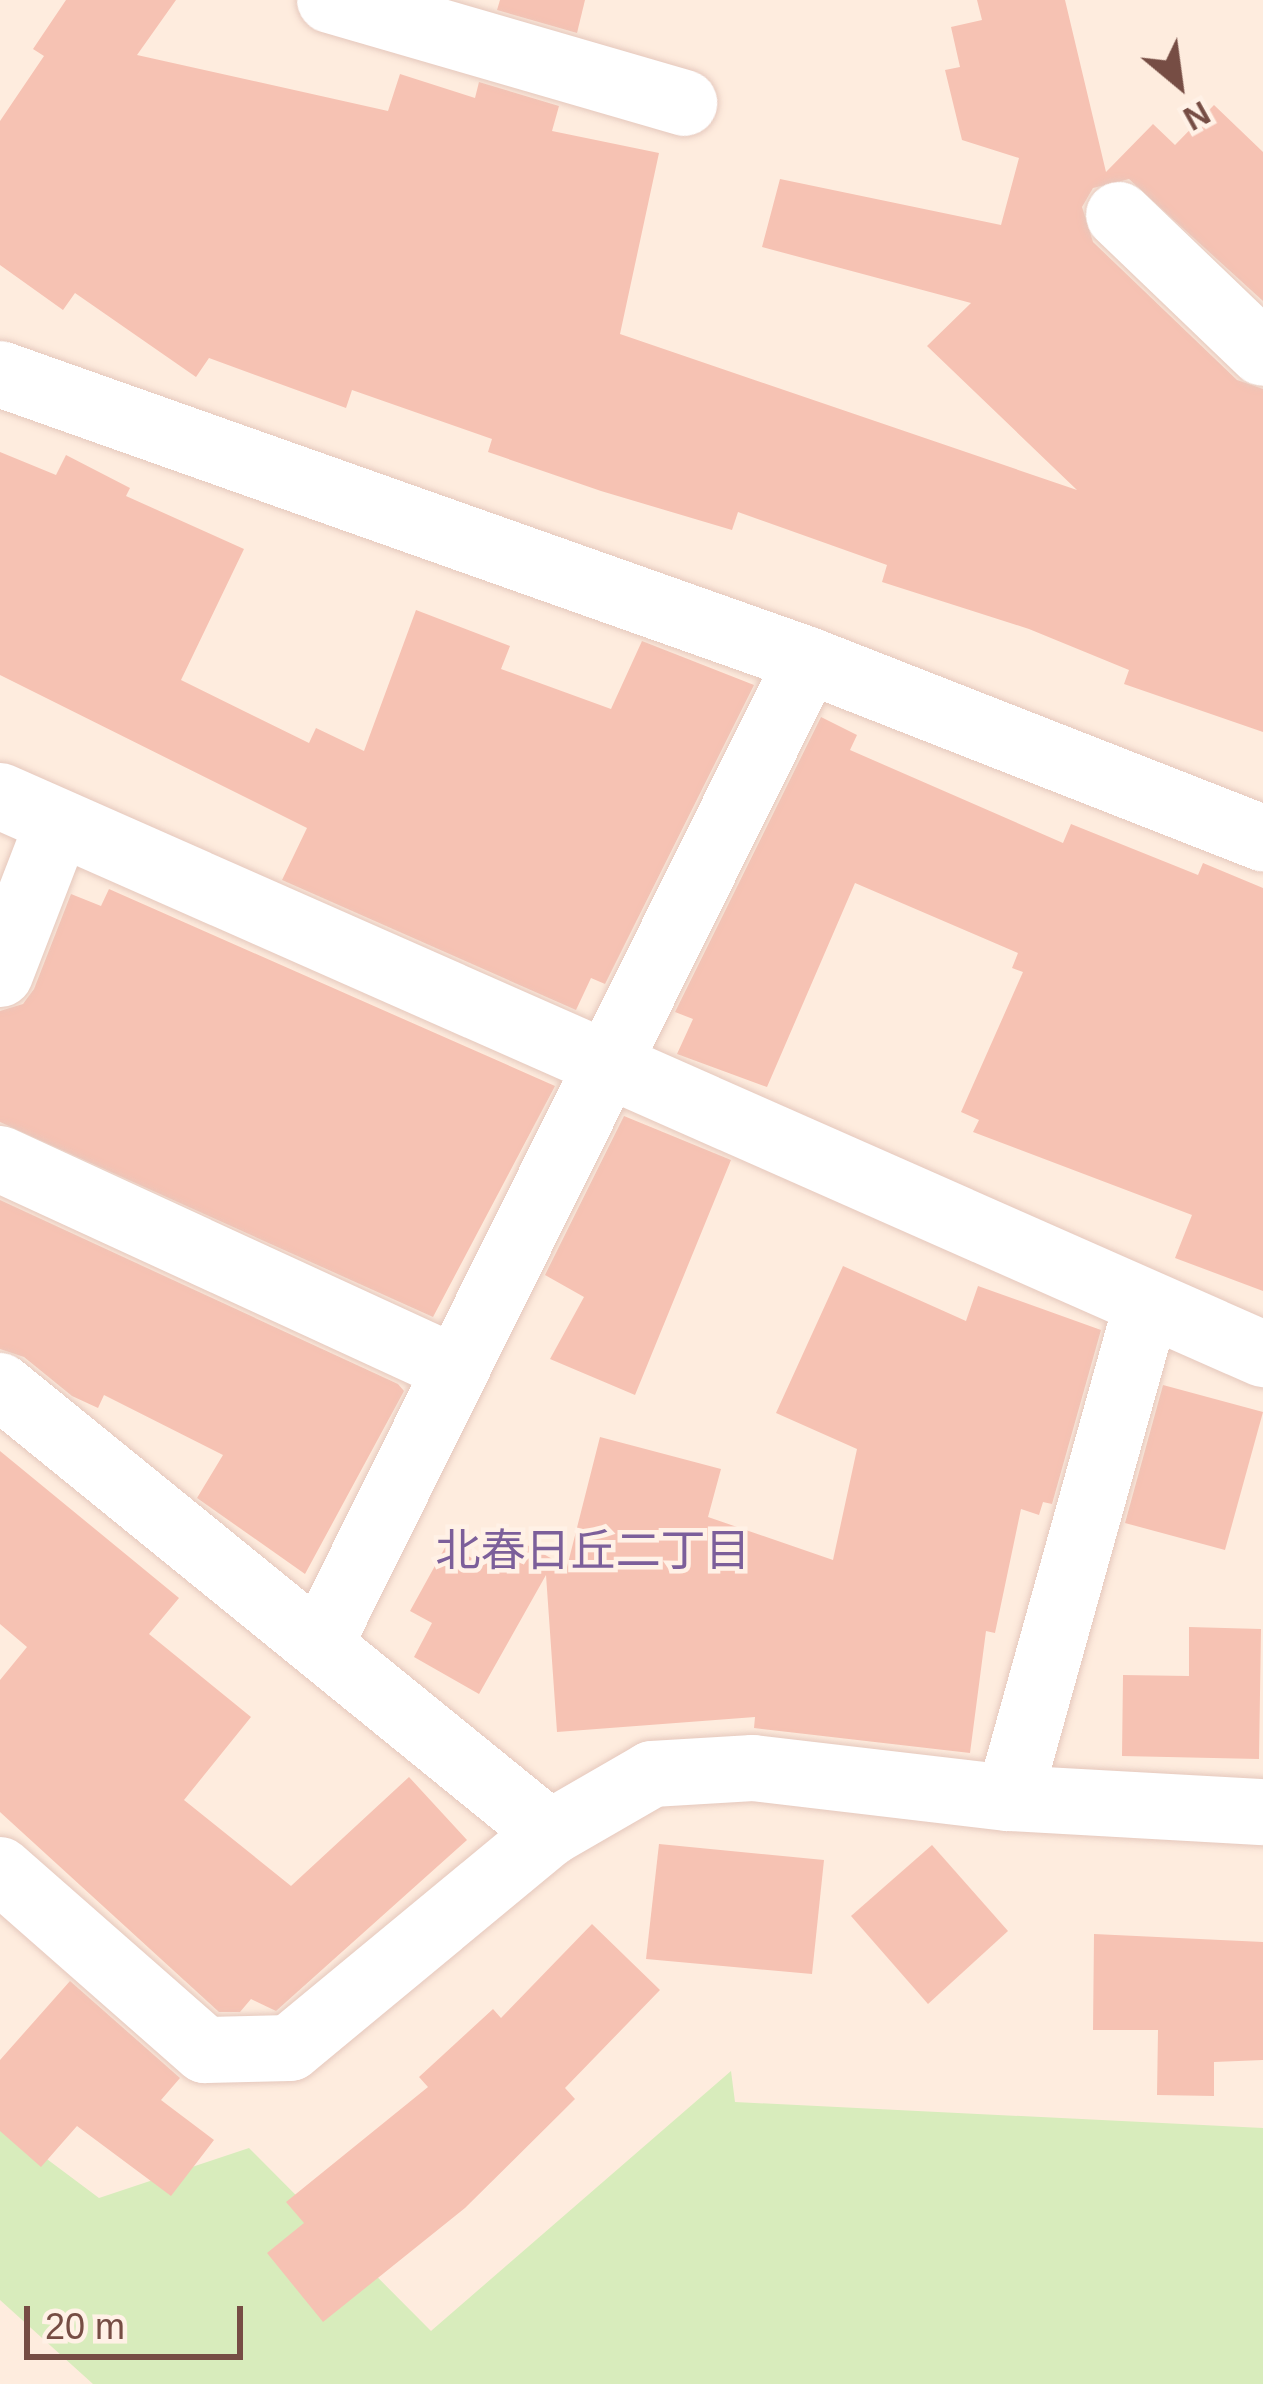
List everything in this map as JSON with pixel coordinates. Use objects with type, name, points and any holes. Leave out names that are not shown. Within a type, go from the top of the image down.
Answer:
[{"type":"street","points":[[330,0],[684,103]]},
{"type":"street","points":[[1119,215],[1263,353]]},
{"type":"street","points":[[0,374],[808,660],[1263,838]]},
{"type":"street","points":[[321,1642],[808,660]]},
{"type":"street","points":[[0,796],[1263,1354]]},
{"type":"street","points":[[0,974],[58,824]]},
{"type":"street","points":[[0,1160],[456,1369]]},
{"type":"street","points":[[1010,1798],[1147,1304]]},
{"type":"street","points":[[0,1386],[321,1642],[550,1834]]},
{"type":"street","points":[[0,1870],[206,2050],[290,2048],[550,1834],[652,1774],[753,1768],[1010,1798],[1263,1812]]},
{"type":"green space","points":[[731,2071],[735,2102],[1263,2128],[1263,2384],[93,2384],[0,2300],[0,2124],[99,2198],[249,2148],[431,2331]]},
{"type":"building","points":[[66,0],[176,0],[137,55],[388,111],[400,74],[475,98],[479,82],[559,106],[552,131],[659,153],[620,334],[1077,490],[927,346],[971,303],[762,247],[780,179],[1001,225],[1019,158],[962,140],[945,70],[960,67],[951,27],[982,20],[977,0],[1065,0],[1106,172],[1153,124],[1175,145],[1214,105],[1263,152],[1263,301],[1129,179],[1093,188],[1082,207],[1093,242],[1237,380],[1263,389],[1263,732],[1124,684],[1129,670],[1029,629],[882,582],[887,565],[738,512],[732,530],[601,491],[488,452],[492,439],[352,390],[346,408],[209,358],[196,377],[75,293],[63,310],[0,265],[0,121],[44,56],[33,49]]},
{"type":"building","points":[[500,0],[585,0],[577,33],[497,10]]},
{"type":"building","points":[[0,452],[56,475],[66,455],[130,488],[126,496],[244,549],[181,680],[309,743],[316,728],[364,751],[416,610],[510,646],[501,669],[611,709],[642,641],[754,685],[605,984],[591,978],[576,1010],[282,880],[307,828],[0,675]]},
{"type":"building","points":[[821,717],[857,735],[850,750],[1063,843],[1071,824],[1198,875],[1203,863],[1263,888],[1263,1291],[1175,1258],[1192,1215],[973,1132],[979,1120],[961,1112],[1023,972],[1012,968],[1018,953],[855,883],[767,1087],[677,1054],[693,1019],[675,1012]]},
{"type":"building","points":[[109,889],[555,1086],[433,1317],[0,1122],[0,1011],[23,1004],[34,989],[71,894],[101,906]]},
{"type":"building","points":[[624,1116],[731,1160],[635,1395],[550,1359],[584,1297],[545,1275]]},
{"type":"building","points":[[0,1200],[398,1384],[404,1391],[305,1574],[197,1498],[223,1455],[104,1395],[98,1408],[72,1396],[24,1357],[0,1349]]},
{"type":"building","points":[[843,1266],[966,1321],[978,1286],[1101,1330],[1052,1504],[1043,1502],[1039,1515],[1021,1509],[995,1633],[986,1631],[970,1753],[754,1728],[755,1717],[557,1732],[546,1575],[479,1694],[414,1657],[432,1623],[410,1611],[447,1544],[477,1561],[496,1528],[567,1567],[600,1437],[721,1469],[708,1517],[833,1560],[857,1449],[776,1413]]},
{"type":"building","points":[[1163,1385],[1263,1412],[1225,1550],[1125,1523]]},
{"type":"building","points":[[0,1451],[179,1598],[149,1634],[251,1717],[184,1800],[291,1886],[409,1777],[467,1840],[276,2011],[251,1999],[240,2012],[219,2012],[0,1812],[0,1680],[27,1647],[0,1624]]},
{"type":"building","points":[[1189,1627],[1261,1629],[1259,1759],[1122,1756],[1123,1675],[1189,1676]]},
{"type":"building","points":[[659,1844],[824,1860],[812,1974],[646,1959]]},
{"type":"building","points":[[932,1845],[1008,1931],[928,2004],[851,1916]]},
{"type":"building","points":[[592,1924],[660,1990],[565,2088],[575,2099],[465,2208],[323,2322],[267,2253],[304,2223],[286,2202],[428,2087],[419,2077],[493,2009],[501,2018]]},
{"type":"building","points":[[1094,1934],[1263,1942],[1263,2060],[1214,2062],[1214,2096],[1157,2095],[1158,2030],[1093,2030]]},
{"type":"building","points":[[70,1981],[180,2078],[161,2100],[214,2140],[171,2196],[77,2126],[41,2167],[0,2131],[0,2060]]},
{"type":"district","name":"北春日丘二丁目","points":[[593,1551]]}]
